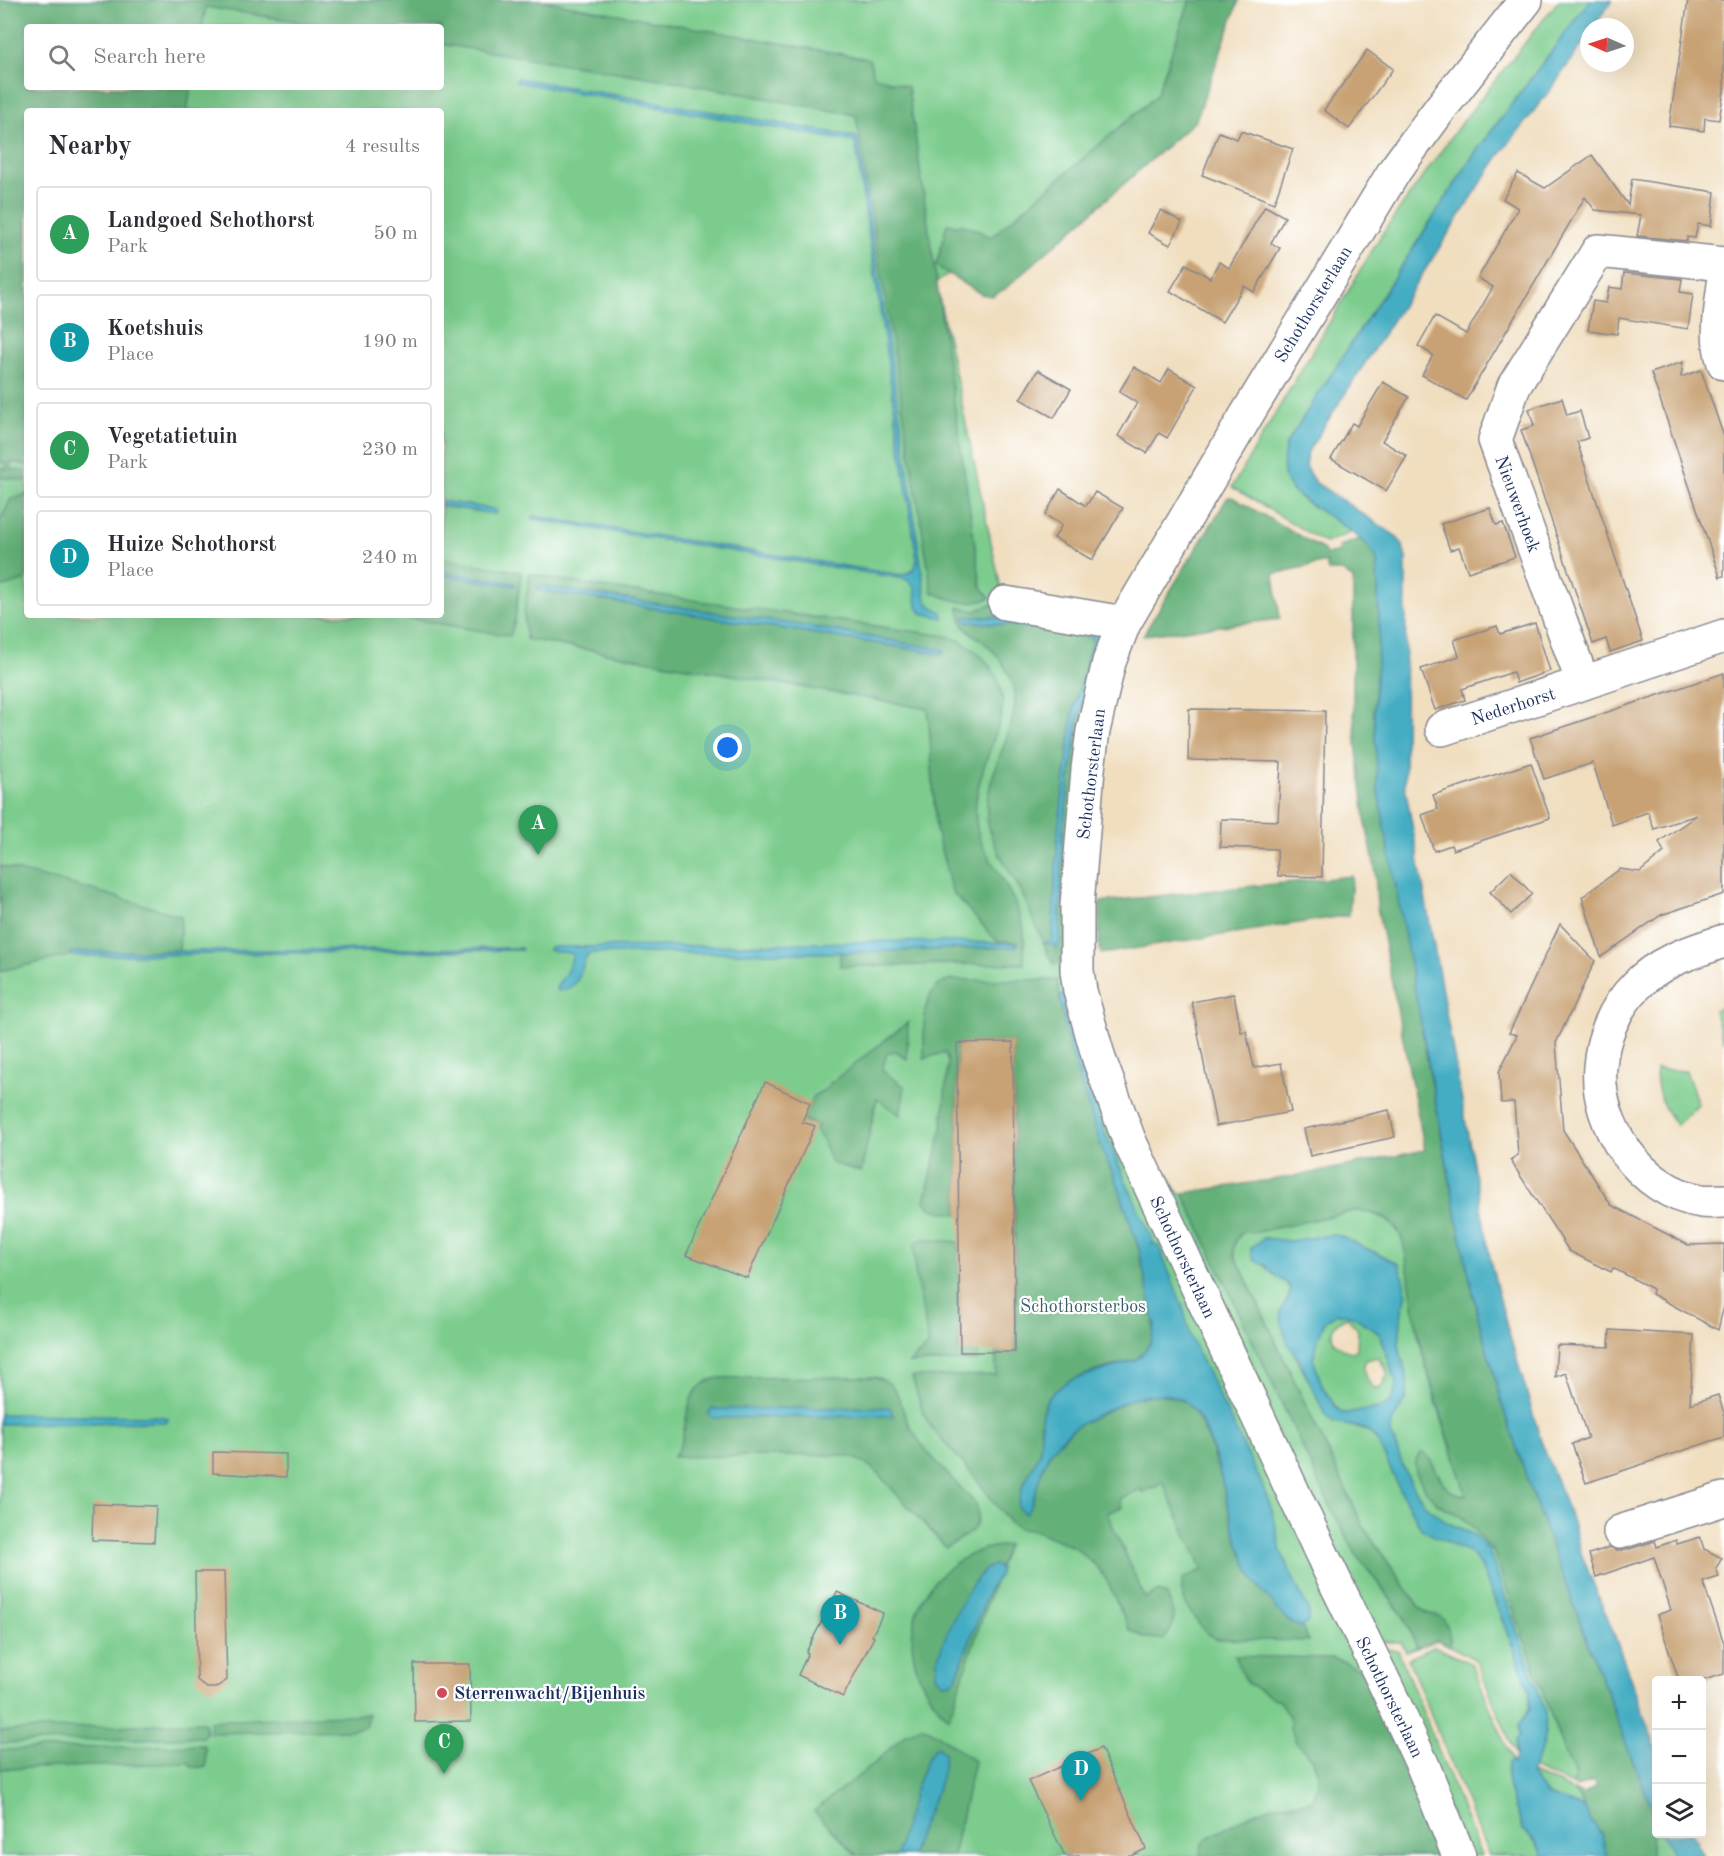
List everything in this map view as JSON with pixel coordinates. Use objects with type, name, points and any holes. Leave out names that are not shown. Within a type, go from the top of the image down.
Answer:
[{"type":"street","name":"Schothorsterlaan","points":[[1459,1856],[1423,1766],[1391,1696],[1332,1576],[1129,1140],[1099,1059],[1087,1017],[1077,970],[1077,904],[1093,731],[1109,662],[1124,624],[1252,406],[1395,170],[1526,0]]},
{"type":"street","name":"Nieuwerhoek","points":[[1583,683],[1495,440],[1514,386],[1598,251],[1724,264]]},
{"type":"street","points":[[1724,284],[1719,324],[1719,348],[1724,363]]},
{"type":"street","points":[[1005,603],[1124,624]]},
{"type":"street","points":[[1583,683],[1724,636]]},
{"type":"street","name":"Nederhorst","points":[[1442,729],[1583,683]]},
{"type":"street","points":[[1724,941],[1678,956],[1656,968],[1635,986],[1615,1013],[1605,1038],[1600,1068],[1601,1097],[1611,1127],[1631,1160],[1651,1178],[1674,1192],[1701,1201],[1724,1201]]},
{"type":"street","points":[[1620,1532],[1724,1499]]},
{"type":"green space","points":[[0,0],[1217,0],[1160,113],[936,283],[1005,608],[1111,629],[1070,979],[1450,1856],[0,1856]]},
{"type":"green space","points":[[0,0],[539,0],[869,59],[874,76],[908,87],[981,586],[990,598],[983,601],[961,602],[932,592],[856,115],[667,80],[444,44],[444,24],[314,24],[206,7],[203,24],[24,24],[24,90],[190,90],[188,108],[24,108],[24,464],[11,462],[10,469],[24,471],[24,481],[0,477],[0,468],[6,469],[6,463],[0,462]]},
{"type":"green space","points":[[1190,0],[1239,0],[1196,120],[1005,289],[992,296],[981,294],[936,266],[947,224],[968,226],[991,237],[1156,96]]},
{"type":"green space","points":[[1559,0],[1590,0],[1475,153],[1286,444],[1284,472],[1291,489],[1307,503],[1353,532],[1325,543],[1232,487],[1382,234],[1459,126]]},
{"type":"green space","points":[[24,495],[24,581],[0,588],[0,521],[11,499]]},
{"type":"green space","points":[[1228,497],[1232,497],[1324,550],[1326,555],[1340,552],[1339,546],[1360,539],[1374,552],[1377,561],[1379,630],[1374,713],[1424,1043],[1460,1234],[1480,1324],[1504,1411],[1533,1496],[1652,1807],[1651,1856],[1607,1856],[1599,1832],[1590,1822],[1582,1801],[1573,1790],[1584,1795],[1597,1787],[1594,1781],[1576,1787],[1573,1785],[1575,1776],[1573,1768],[1564,1752],[1493,1550],[1468,1522],[1436,1502],[1418,1476],[1416,1460],[1421,1453],[1426,1454],[1441,1481],[1451,1491],[1466,1495],[1428,1372],[1416,1324],[1405,1251],[1396,1228],[1384,1217],[1358,1210],[1252,1233],[1245,1231],[1236,1240],[1234,1253],[1364,1528],[1419,1607],[1426,1613],[1444,1620],[1450,1646],[1437,1640],[1417,1648],[1404,1617],[1356,1554],[1332,1510],[1183,1193],[1297,1176],[1425,1150],[1377,907],[1375,868],[1365,820],[1353,699],[1353,579],[1342,571],[1328,571],[1326,562],[1274,574],[1280,619],[1143,635]]},
{"type":"green space","points":[[444,559],[521,572],[515,620],[510,636],[406,618],[444,618],[444,575],[514,586],[515,583],[444,572]]},
{"type":"green space","points":[[530,574],[595,586],[946,636],[957,639],[972,648],[993,670],[999,683],[1003,703],[999,724],[977,792],[977,829],[986,852],[1007,887],[1021,920],[1024,936],[1024,964],[840,966],[840,953],[1013,947],[1016,942],[997,941],[952,892],[936,830],[928,709],[526,639],[524,614]],"holes":[[[539,586],[825,629],[944,650],[942,654],[538,590]]]},
{"type":"green space","points":[[992,604],[1104,627],[1062,962],[1053,964],[1021,891],[991,836],[987,800],[1013,716],[1015,701],[1014,687],[1006,670],[991,649],[965,627],[959,607],[975,611]],"holes":[[[965,617],[994,617],[1099,633],[1078,721],[1062,837],[1060,941],[1046,942],[1052,941],[1074,707],[1093,638]]]},
{"type":"green space","points":[[0,866],[181,916],[179,950],[72,955],[0,971]]},
{"type":"green space","points":[[1352,876],[1349,915],[1101,954],[1100,902]]},
{"type":"green space","name":"Schothorsterbos","points":[[950,980],[1057,980],[1065,1028],[1103,1152],[1118,1185],[1139,1249],[1154,1314],[1153,1336],[1145,1352],[1136,1360],[1081,1376],[1056,1390],[1047,1400],[1041,1417],[1039,1455],[1022,1488],[1032,1503],[1039,1474],[1053,1448],[1078,1425],[1134,1398],[1159,1394],[1186,1402],[1206,1434],[1222,1481],[1234,1530],[1297,1626],[1302,1627],[1309,1641],[1217,1639],[1200,1626],[1184,1599],[1182,1579],[1203,1570],[1163,1483],[1142,1493],[1141,1489],[1119,1499],[1122,1507],[1107,1513],[1145,1598],[1159,1591],[1167,1595],[1174,1618],[1171,1629],[1163,1639],[1145,1638],[1130,1630],[1106,1579],[1096,1566],[1076,1548],[1037,1531],[1021,1529],[1010,1523],[974,1476],[931,1427],[923,1413],[912,1377],[996,1375],[996,1352],[1016,1351],[1013,1042],[957,1043],[958,1214],[934,1210],[925,1200],[942,1129],[948,1062],[945,1052],[924,1059],[925,1013],[932,992],[939,985]]},
{"type":"green space","points":[[1724,1006],[1724,1042],[1714,1010]]},
{"type":"green space","points":[[908,1022],[907,1059],[897,1052],[887,1053],[882,1070],[905,1087],[900,1115],[877,1099],[861,1172],[831,1163],[822,1139],[815,1130],[817,1126],[803,1120],[813,1096],[828,1088],[827,1086]]},
{"type":"green space","points":[[1656,1069],[1686,1071],[1698,1104],[1677,1125],[1661,1099]]},
{"type":"green space","points":[[1168,1173],[1179,1194],[1183,1193],[1332,1510],[1356,1554],[1404,1617],[1417,1648],[1406,1652],[1401,1642],[1374,1642],[1161,1180]]},
{"type":"green space","points":[[1358,1210],[1377,1215],[1388,1221],[1396,1229],[1404,1244],[1409,1266],[1414,1315],[1426,1368],[1466,1493],[1466,1495],[1459,1494],[1448,1489],[1440,1479],[1432,1461],[1438,1504],[1467,1521],[1493,1550],[1564,1752],[1573,1768],[1575,1776],[1573,1785],[1532,1768],[1540,1754],[1545,1734],[1506,1600],[1489,1551],[1464,1530],[1446,1522],[1424,1504],[1406,1474],[1391,1434],[1392,1422],[1406,1398],[1408,1384],[1399,1345],[1402,1309],[1405,1302],[1396,1262],[1340,1236],[1331,1235],[1289,1241],[1264,1238],[1253,1259],[1278,1275],[1289,1288],[1289,1296],[1281,1312],[1287,1340],[1307,1378],[1351,1426],[1368,1431],[1377,1440],[1422,1530],[1471,1553],[1480,1564],[1530,1691],[1529,1707],[1518,1739],[1516,1756],[1476,1660],[1450,1646],[1450,1638],[1437,1616],[1430,1616],[1419,1607],[1364,1528],[1234,1253],[1236,1240],[1245,1231],[1252,1233]]},
{"type":"green space","points":[[922,1239],[959,1242],[959,1351],[978,1352],[978,1361],[909,1363],[929,1345],[915,1271],[914,1245]]},
{"type":"green space","points":[[1337,1313],[1349,1315],[1367,1324],[1381,1336],[1396,1383],[1394,1396],[1389,1405],[1352,1413],[1343,1413],[1335,1406],[1323,1388],[1313,1359],[1325,1321]],"holes":[[[1347,1317],[1358,1330],[1357,1349],[1353,1352],[1339,1347],[1332,1337],[1335,1326]],[[1378,1357],[1388,1372],[1383,1385],[1376,1389],[1367,1380],[1364,1364],[1366,1360]]]},
{"type":"green space","points":[[874,1377],[890,1384],[895,1389],[916,1437],[976,1504],[978,1513],[975,1527],[966,1536],[946,1548],[873,1468],[853,1457],[841,1455],[673,1457],[683,1436],[690,1401],[705,1383],[718,1378]]},
{"type":"green space","points":[[1008,1545],[949,1718],[930,1696],[918,1672],[912,1648],[914,1624],[921,1601],[935,1581],[955,1563],[981,1550]]},
{"type":"green space","points":[[1434,1646],[1472,1664],[1513,1763],[1506,1772],[1523,1830],[1535,1841],[1544,1856],[1489,1856],[1408,1659]]},
{"type":"green space","points":[[1377,1648],[1398,1650],[1481,1856],[1469,1856]]},
{"type":"green space","points":[[1234,1656],[1331,1658],[1345,1662],[1370,1675],[1443,1856],[1200,1856],[1202,1844],[1208,1838],[1269,1807],[1311,1801],[1318,1784],[1318,1773],[1312,1758],[1298,1745],[1290,1728],[1290,1718],[1280,1702],[1247,1683]]},
{"type":"green space","points":[[368,1714],[365,1727],[351,1730],[210,1733],[210,1721]]},
{"type":"green space","points":[[204,1722],[206,1733],[202,1737],[0,1743],[0,1731]]},
{"type":"green space","points":[[921,1726],[937,1734],[974,1761],[953,1856],[857,1856],[814,1811],[875,1763],[904,1735]]},
{"type":"green space","points":[[205,1746],[206,1767],[191,1767],[190,1763],[0,1769],[0,1750]]},
{"type":"green space","points":[[1530,1773],[1569,1789],[1576,1794],[1583,1807],[1547,1795]]},
{"type":"green space","points":[[1652,1807],[1652,1838],[1665,1838],[1673,1856],[1651,1856]]},
{"type":"water","points":[[1590,0],[1612,0],[1600,18],[1580,18],[1580,48],[1496,160],[1310,448],[1306,462],[1308,471],[1316,483],[1396,536],[1402,544],[1406,558],[1405,786],[1492,1268],[1541,1441],[1652,1738],[1652,1807],[1533,1496],[1504,1411],[1480,1324],[1460,1234],[1378,791],[1374,713],[1379,629],[1377,561],[1370,549],[1352,532],[1299,496],[1286,481],[1283,468],[1286,444],[1475,153]]},
{"type":"water","points":[[517,78],[857,137],[926,600],[932,607],[942,612],[943,618],[921,613],[917,607],[915,588],[906,579],[532,519],[534,516],[901,575],[912,570],[917,560],[855,142],[516,82]]},
{"type":"water","points":[[444,501],[494,509],[497,512],[495,514],[444,506]]},
{"type":"water","points":[[444,572],[515,583],[514,586],[444,575]]},
{"type":"water","points":[[539,586],[825,629],[944,650],[943,654],[538,590]]},
{"type":"water","points":[[964,617],[994,617],[1099,633],[1078,721],[1062,837],[1060,941],[1057,949],[1053,944],[1045,942],[1052,940],[1058,831],[1074,707],[1093,638],[1033,628],[965,621]]},
{"type":"water","points":[[886,941],[1017,943],[1017,946],[830,953],[590,953],[586,957],[575,984],[558,991],[556,988],[567,971],[573,955],[549,949],[550,947]]},
{"type":"water","points":[[521,948],[522,950],[73,956],[71,952]]},
{"type":"water","points":[[1062,995],[1065,997],[1080,1061],[1101,1123],[1154,1243],[1152,1244],[1158,1245],[1183,1307],[1191,1339],[1261,1482],[1273,1513],[1281,1552],[1309,1612],[1309,1621],[1302,1627],[1290,1622],[1254,1580],[1245,1562],[1234,1529],[1211,1444],[1196,1414],[1187,1403],[1180,1399],[1164,1395],[1137,1398],[1085,1421],[1054,1447],[1045,1463],[1034,1498],[1026,1514],[1018,1507],[1022,1488],[1040,1452],[1042,1412],[1047,1399],[1068,1381],[1136,1360],[1150,1344],[1155,1325],[1139,1249],[1118,1185],[1103,1152],[1070,1049],[1060,997]]},
{"type":"water","points":[[1331,1235],[1340,1236],[1399,1264],[1407,1295],[1402,1309],[1399,1345],[1408,1384],[1406,1398],[1392,1422],[1391,1434],[1406,1474],[1424,1504],[1446,1522],[1476,1536],[1489,1551],[1546,1713],[1545,1734],[1540,1754],[1530,1774],[1547,1795],[1583,1807],[1590,1822],[1595,1824],[1599,1832],[1601,1831],[1607,1856],[1544,1856],[1535,1841],[1523,1830],[1509,1788],[1507,1772],[1508,1763],[1511,1761],[1513,1763],[1516,1756],[1518,1727],[1530,1708],[1530,1691],[1480,1564],[1471,1553],[1422,1530],[1377,1440],[1368,1431],[1333,1423],[1324,1412],[1298,1357],[1288,1343],[1284,1330],[1280,1312],[1290,1294],[1289,1285],[1251,1255],[1251,1248],[1264,1238],[1289,1241]],"holes":[[[1337,1313],[1355,1317],[1381,1336],[1396,1383],[1394,1396],[1384,1407],[1342,1413],[1323,1388],[1313,1359],[1325,1321]]]},
{"type":"water","points":[[890,1407],[893,1416],[713,1418],[708,1414],[712,1409]]},
{"type":"water","points":[[0,1414],[168,1418],[167,1422],[0,1424]]},
{"type":"water","points":[[994,1565],[1000,1568],[999,1576],[989,1589],[956,1678],[952,1682],[943,1683],[936,1676],[936,1671],[945,1639],[968,1592],[977,1579]]},
{"type":"water","points":[[937,1747],[944,1753],[936,1792],[912,1856],[897,1856],[919,1779],[931,1752]]},
{"type":"water","points":[[1665,1838],[1694,1838],[1704,1856],[1673,1856]]},
{"type":"building","points":[[1688,0],[1724,0],[1724,91],[1719,120],[1705,118],[1704,131],[1669,126]]},
{"type":"building","points":[[1367,50],[1393,69],[1349,129],[1324,110]]},
{"type":"building","points":[[1241,131],[1293,149],[1274,203],[1202,175],[1219,132],[1237,139]]},
{"type":"building","points":[[1592,155],[1628,205],[1632,179],[1715,192],[1711,226],[1698,224],[1695,238],[1687,237],[1687,241],[1637,236],[1641,215],[1595,210],[1585,197],[1466,400],[1422,375],[1433,355],[1418,346],[1435,316],[1466,334],[1493,287],[1478,278],[1518,208],[1503,199],[1518,173],[1545,188]]},
{"type":"building","points":[[1265,206],[1285,217],[1271,243],[1280,248],[1254,292],[1244,286],[1222,322],[1170,291],[1186,264],[1210,278],[1219,262],[1229,268]]},
{"type":"building","points":[[1161,210],[1182,222],[1170,245],[1148,233]]},
{"type":"building","points":[[1624,273],[1682,279],[1680,292],[1693,294],[1688,329],[1619,318],[1617,334],[1588,330],[1593,301],[1606,303],[1609,287],[1622,289]]},
{"type":"building","points":[[1683,362],[1681,377],[1701,370],[1724,437],[1724,576],[1720,577],[1651,373]]},
{"type":"building","points":[[1134,367],[1161,383],[1169,369],[1197,386],[1167,438],[1159,433],[1147,453],[1118,436],[1137,403],[1119,392]]},
{"type":"building","points":[[1038,370],[1071,389],[1054,418],[1020,399]]},
{"type":"building","points":[[1383,382],[1409,397],[1382,441],[1407,456],[1386,491],[1331,459],[1352,423],[1357,426]]},
{"type":"building","points":[[1562,398],[1567,415],[1580,411],[1588,438],[1577,442],[1643,641],[1610,652],[1606,639],[1593,644],[1521,430],[1534,426],[1529,409]]},
{"type":"building","points":[[1060,489],[1086,506],[1095,492],[1123,508],[1092,560],[1054,538],[1062,525],[1045,515]]},
{"type":"building","points":[[1490,508],[1496,525],[1503,523],[1515,557],[1468,572],[1459,547],[1450,550],[1441,524]]},
{"type":"building","points":[[1535,623],[1550,671],[1516,683],[1513,672],[1462,689],[1465,700],[1435,710],[1421,669],[1459,656],[1454,640],[1497,626],[1500,634]]},
{"type":"building","points":[[1724,673],[1724,894],[1661,915],[1601,957],[1582,897],[1620,869],[1640,872],[1664,852],[1659,842],[1697,815],[1654,829],[1648,812],[1612,825],[1593,763],[1544,779],[1530,738]]},
{"type":"building","points":[[1189,709],[1325,711],[1322,877],[1278,876],[1277,849],[1220,847],[1221,819],[1278,821],[1281,762],[1188,760]]},
{"type":"building","points":[[1531,763],[1550,818],[1453,850],[1451,845],[1434,851],[1422,815],[1438,809],[1433,795]]},
{"type":"building","points":[[1511,871],[1532,894],[1511,914],[1490,892]]},
{"type":"building","points":[[1560,924],[1595,961],[1556,1043],[1563,1130],[1611,1205],[1688,1245],[1724,1244],[1724,1306],[1718,1330],[1652,1294],[1653,1289],[1613,1268],[1611,1272],[1569,1251],[1510,1160],[1518,1155],[1514,1102],[1501,1103],[1499,1072],[1517,1035],[1509,1033]]},
{"type":"building","points":[[1234,994],[1241,1032],[1246,1031],[1254,1068],[1281,1063],[1291,1112],[1216,1126],[1192,1002]]},
{"type":"building","points":[[1013,1042],[1015,1352],[960,1352],[957,1043]]},
{"type":"building","points":[[765,1082],[810,1103],[802,1122],[815,1126],[747,1278],[686,1255]]},
{"type":"building","points":[[1389,1110],[1395,1137],[1310,1156],[1304,1129]]},
{"type":"building","points":[[1610,1330],[1694,1335],[1690,1404],[1718,1395],[1724,1413],[1724,1437],[1586,1483],[1572,1444],[1588,1438],[1566,1373],[1555,1377],[1557,1345],[1609,1347]]},
{"type":"building","points":[[213,1452],[286,1454],[286,1477],[213,1473]]},
{"type":"building","points":[[93,1504],[156,1506],[154,1542],[92,1540]]},
{"type":"building","points":[[1700,1537],[1704,1549],[1722,1558],[1716,1568],[1719,1577],[1703,1582],[1724,1643],[1724,1674],[1706,1679],[1706,1676],[1678,1676],[1657,1615],[1671,1610],[1654,1557],[1596,1577],[1589,1554],[1610,1547],[1626,1550],[1655,1541],[1657,1547],[1676,1540],[1677,1544]]},
{"type":"building","points":[[195,1572],[224,1572],[227,1680],[215,1688],[207,1688],[197,1680]]},
{"type":"building","points":[[837,1592],[883,1613],[872,1636],[874,1637],[843,1697],[798,1675],[808,1653],[806,1652]]},
{"type":"building","name":"Sterrenwacht/Bijenhuis","points":[[414,1664],[470,1664],[471,1721],[415,1722]]},
{"type":"building","points":[[1101,1748],[1146,1849],[1131,1856],[1065,1856],[1028,1781]]},
{"type":"place","name":"Landgoed Schothorst","points":[[538,855]]},
{"type":"place","name":"Koetshuis","points":[[840,1645]]},
{"type":"place","name":"Sterrenwacht/Bijenhuis","points":[[442,1693]]},
{"type":"place","name":"Vegetatietuin","points":[[444,1774]]},
{"type":"place","name":"Huize Schothorst","points":[[1081,1801]]}]
